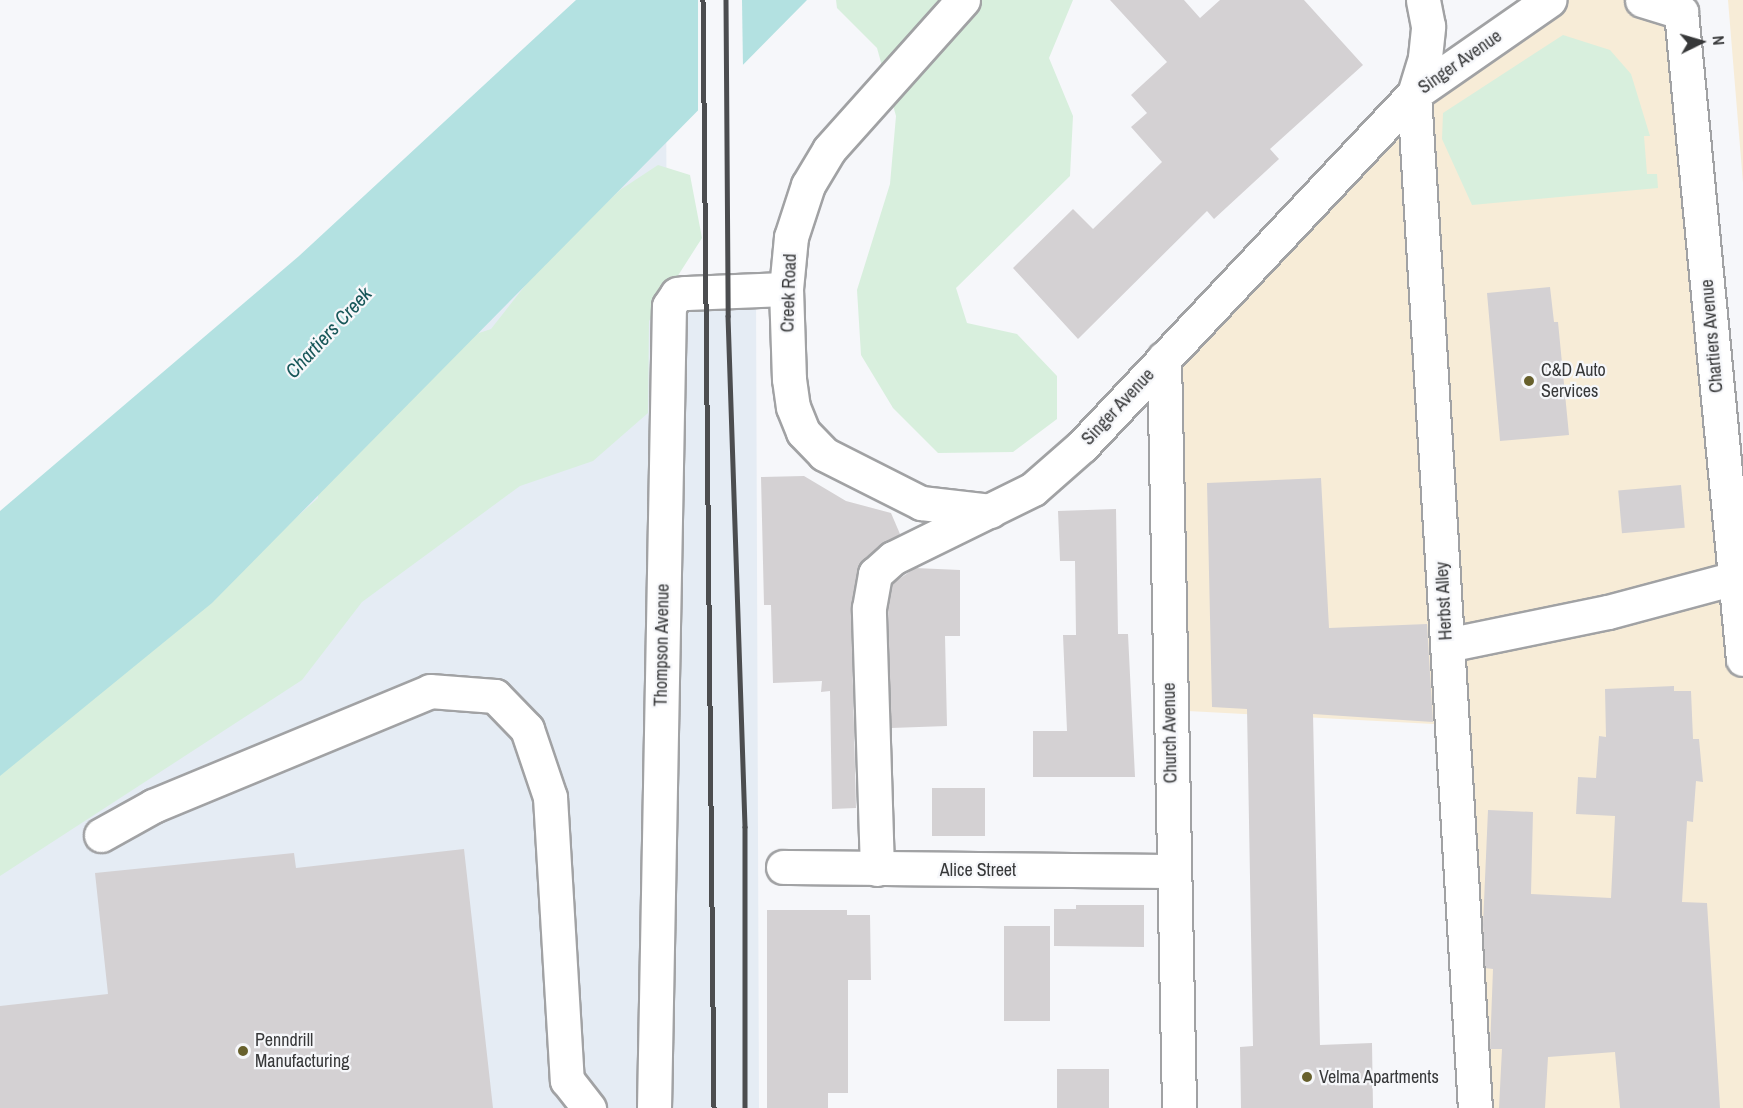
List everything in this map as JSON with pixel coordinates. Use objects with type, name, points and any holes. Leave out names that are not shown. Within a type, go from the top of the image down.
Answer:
[{"type":"street","name":"Creek Road","points":[[963,0],[829,150],[808,185],[791,237],[786,289],[789,379],[793,407],[803,432],[824,454],[921,503],[993,511]]},
{"type":"street","points":[[1414,94],[1425,57],[1428,26],[1423,0]]},
{"type":"street","name":"Singer Avenue","points":[[877,869],[869,608],[875,574],[893,558],[993,511],[1033,489],[1082,446],[1414,94],[1549,0]]},
{"type":"street","points":[[1642,0],[1682,6]]},
{"type":"street","name":"Chartiers Avenue","points":[[1682,6],[1743,659]]},
{"type":"street","name":"Herbst Alley","points":[[1414,94],[1475,1108]]},
{"type":"street","name":"Thompson Avenue","points":[[654,1108],[669,306],[677,294],[685,292],[786,289]]},
{"type":"street","name":"Church Avenue","points":[[1164,358],[1179,1108]]},
{"type":"street","points":[[1447,645],[1608,612],[1736,578]]},
{"type":"street","points":[[101,835],[153,806],[430,691],[495,696],[527,729],[550,797],[565,1094],[590,1108]]},
{"type":"street","name":"Alice Street","points":[[783,867],[1173,871]]},
{"type":"shaded area","points":[[1549,0],[1642,0],[1681,12],[1743,659],[1743,1108],[1475,1108],[1452,725],[1169,710],[1164,358],[1414,94]]},
{"type":"shaded area","points":[[1728,0],[1743,0],[1743,183]]},
{"type":"shaded area","points":[[666,68],[667,312],[756,290],[759,1108],[0,1108],[0,631]]},
{"type":"green space","points":[[836,0],[1073,0],[1049,58],[1073,116],[1070,176],[956,288],[967,323],[1017,334],[1057,376],[1057,419],[1013,452],[938,453],[893,408],[861,355],[857,290],[890,184],[896,116],[877,48],[837,8]]},
{"type":"green space","points":[[1563,35],[1610,50],[1631,74],[1650,136],[1644,136],[1647,174],[1657,174],[1658,188],[1472,205],[1442,139],[1443,113]]},
{"type":"green space","points":[[658,165],[690,175],[702,238],[649,321],[648,413],[593,461],[520,486],[362,602],[302,680],[0,876],[0,750],[226,580],[318,498],[314,451],[434,348],[491,329],[542,264],[620,190]]},
{"type":"water","name":"Chartiers Creek","points":[[576,0],[807,0],[212,603],[0,776],[0,511],[299,256]]},
{"type":"pier","points":[[698,0],[742,0],[743,69],[698,114]]},
{"type":"building","points":[[1110,0],[1184,0],[1200,18],[1220,0],[1304,0],[1363,65],[1270,149],[1279,159],[1214,219],[1207,211],[1078,339],[1013,268],[1073,209],[1093,229],[1162,162],[1131,127],[1147,113],[1131,95],[1167,62]]},
{"type":"building","name":"C&D Auto Services","points":[[1550,287],[1554,322],[1558,322],[1569,435],[1500,441],[1487,293]]},
{"type":"building","points":[[804,476],[846,501],[891,513],[900,534],[862,561],[851,605],[856,808],[832,809],[830,691],[821,692],[822,681],[773,683],[771,605],[764,605],[761,477]]},
{"type":"building","points":[[1321,478],[1329,628],[1427,624],[1433,722],[1313,714],[1320,1045],[1372,1043],[1373,1108],[1241,1108],[1240,1047],[1253,1046],[1247,709],[1212,707],[1207,483]]},
{"type":"building","points":[[1681,485],[1685,528],[1622,533],[1618,490]]},
{"type":"building","points":[[1116,509],[1118,634],[1128,634],[1135,777],[1033,777],[1033,731],[1067,731],[1063,635],[1076,635],[1075,561],[1060,561],[1058,511]]},
{"type":"building","points":[[915,568],[960,570],[960,636],[945,636],[947,726],[891,728],[888,609],[892,584]]},
{"type":"building","points":[[1674,686],[1674,691],[1691,691],[1693,739],[1699,739],[1703,782],[1696,781],[1693,822],[1687,821],[1682,902],[1707,903],[1720,1108],[1620,1108],[1615,1052],[1548,1057],[1545,1108],[1499,1108],[1502,1049],[1490,1049],[1493,969],[1485,968],[1483,925],[1488,810],[1533,812],[1531,894],[1611,898],[1615,816],[1576,814],[1578,777],[1596,778],[1599,736],[1606,737],[1605,689]]},
{"type":"building","points":[[932,788],[985,788],[985,836],[932,836]]},
{"type":"building","points":[[464,849],[493,1108],[0,1108],[0,1006],[108,994],[95,873],[294,853],[296,868]]},
{"type":"building","points":[[1076,905],[1144,905],[1144,947],[1054,946],[1054,909],[1076,909]]},
{"type":"building","points":[[767,910],[847,910],[847,915],[870,915],[871,980],[848,980],[848,1093],[828,1093],[828,1108],[767,1108]]},
{"type":"building","points":[[1004,926],[1050,926],[1050,1021],[1004,1021]]},
{"type":"building","points":[[1057,1069],[1109,1069],[1109,1108],[1057,1108]]},
{"type":"railway","points":[[703,0],[714,1108]]},
{"type":"railway","points":[[726,0],[728,316],[745,827],[745,1108]]},
{"type":"place","name":"C&D Auto Services","points":[[1529,381]]},
{"type":"place","name":"Penndrill Manufacturing","points":[[243,1051]]},
{"type":"place","name":"Velma Apartments","points":[[1307,1077]]}]
